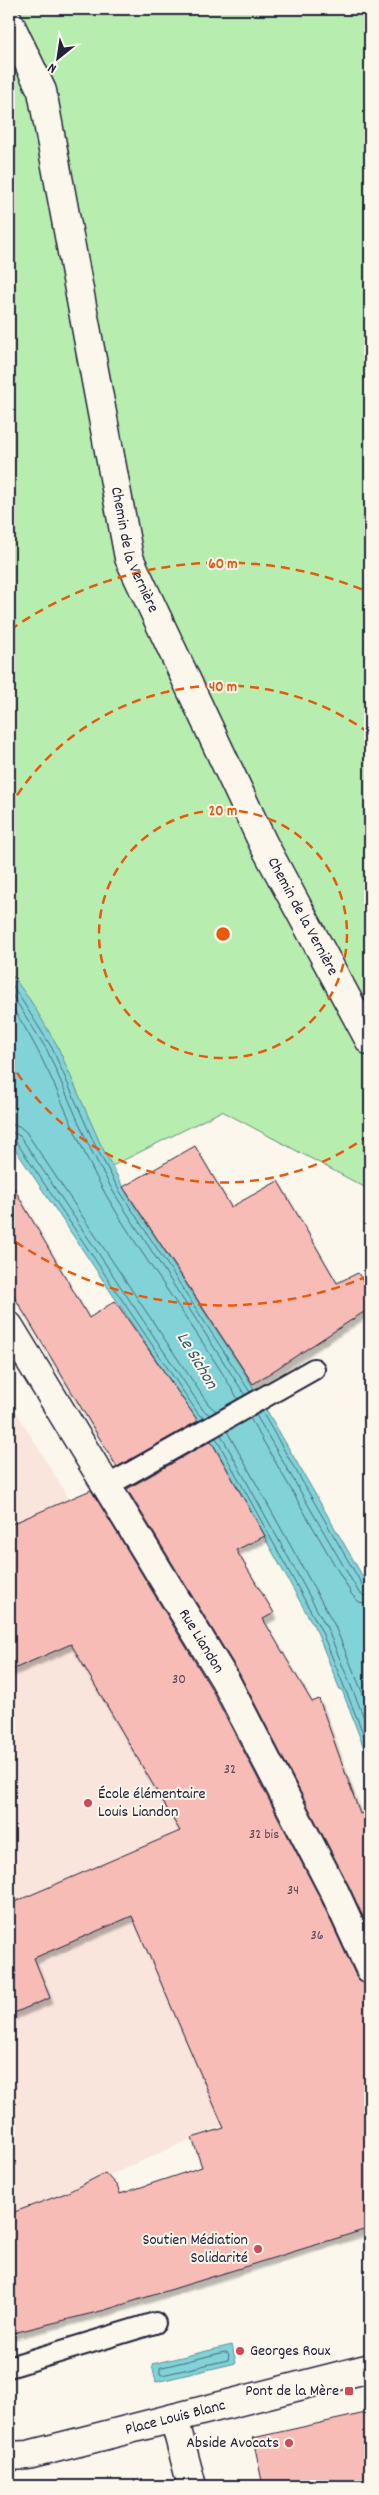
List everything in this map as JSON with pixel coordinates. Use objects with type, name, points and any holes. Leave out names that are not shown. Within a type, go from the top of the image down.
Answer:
[{"type":"street","name":"Chemin de la Vernière","points":[[9,22],[42,91],[129,558],[263,843],[370,1041]]},
{"type":"street","name":"Rue Liandon","points":[[9,1326],[225,1680],[335,1893],[370,1969]]},
{"type":"street","name":"Place Louis Blanc","points":[[9,2456],[28,2455],[370,2368]]},
{"type":"street","points":[[174,2418],[192,2486]]},
{"type":"lane","points":[[107,1486],[314,1369]]},
{"type":"lane","points":[[9,2367],[155,2323]]},
{"type":"shaded area","name":"École élémentaire Louis Liandon","points":[[9,1400],[144,1622],[183,1831],[164,1838],[188,1892],[141,1937],[223,2125],[108,2176],[105,2173],[66,2193],[9,2214]]},
{"type":"green space","points":[[9,9],[370,9],[370,1190],[222,1111],[96,1174],[9,988]]},
{"type":"water","name":"Le Sichon","points":[[9,971],[32,1003],[57,1045],[100,1143],[123,1187],[244,1371],[370,1589],[370,1764],[342,1690],[340,1690],[317,1632],[200,1421],[198,1422],[9,1140]]},
{"type":"water","points":[[232,2345],[236,2363],[156,2382],[152,2364]]},
{"type":"building","points":[[195,1146],[231,1207],[278,1181],[337,1283],[358,1273],[370,1294],[370,1308],[253,1384],[123,1187]]},
{"type":"building","points":[[9,1180],[89,1318],[115,1301],[198,1421],[117,1467],[9,1288]]},
{"type":"building","points":[[211,1441],[265,1536],[236,1550],[274,1613],[263,1619],[312,1702],[319,1699],[360,1814],[370,1810],[370,1932],[349,1886],[239,1673],[127,1489]]},
{"type":"building","points":[[91,1490],[211,1688],[321,1900],[356,1976],[361,1982],[370,1984],[370,2228],[105,2310],[9,2334],[9,2214],[66,2193],[105,2173],[117,2186],[120,2194],[202,2167],[192,2138],[224,2128],[132,1916],[34,1958],[50,1998],[9,2015],[9,1899],[12,1903],[180,1831],[71,1644],[9,1671],[9,1525]]},
{"type":"building","points":[[370,2412],[370,2486],[263,2486],[253,2438]]},
{"type":"place","name":"École élémentaire Louis Liandon","points":[[88,1803]]},
{"type":"place","name":"Soutien Médiation Solidarité","points":[[258,2249]]},
{"type":"place","name":"Georges Roux","points":[[240,2351]]},
{"type":"place","name":"Pont de la Mère","points":[[349,2391]]},
{"type":"place","name":"Abside Avocats","points":[[289,2443]]}]
